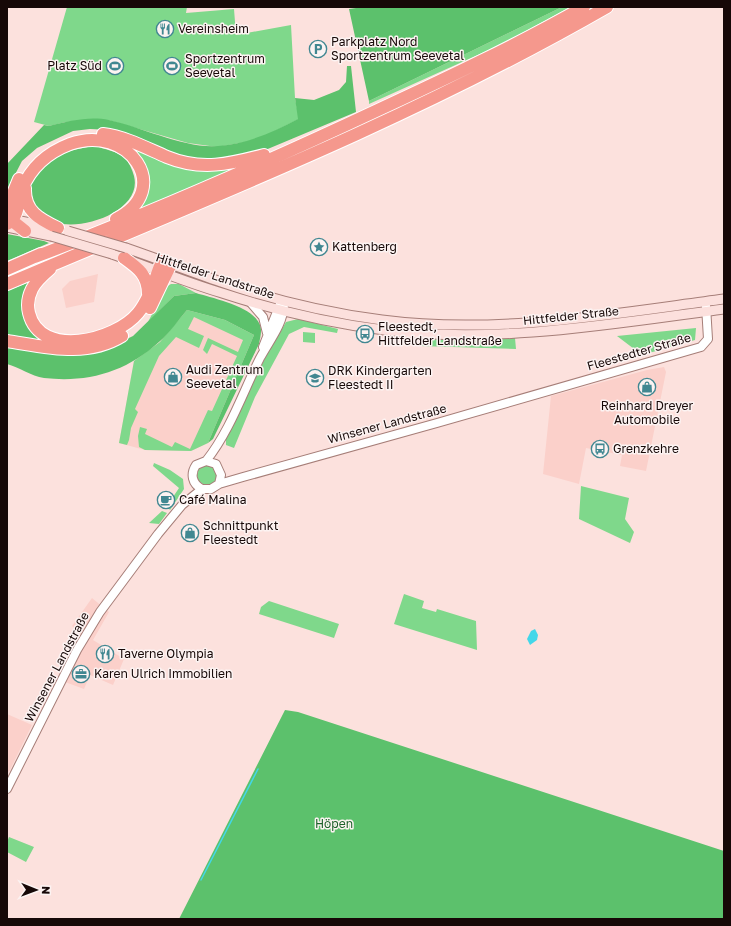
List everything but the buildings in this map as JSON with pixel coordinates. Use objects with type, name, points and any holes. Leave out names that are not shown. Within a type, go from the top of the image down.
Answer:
[{"type":"highway","points":[[7,269],[92,235],[308,143],[470,66],[584,7]]},
{"type":"highway","points":[[7,284],[240,186],[351,137],[520,54],[607,7]]},
{"type":"highway","points":[[8,217],[16,183],[36,156],[58,141],[81,134],[97,133],[114,135],[169,158],[191,164],[212,166],[230,164],[308,143]]},
{"type":"highway","points":[[8,217],[32,171],[48,155],[72,143],[85,141],[110,142],[122,147],[138,162],[141,173],[142,189],[131,209],[124,214],[35,257]]},
{"type":"highway","points":[[25,183],[26,200],[30,211],[59,232]]},
{"type":"highway","points":[[8,217],[25,231]]},
{"type":"highway","points":[[121,253],[140,270],[146,278],[148,295]]},
{"type":"highway","points":[[55,264],[36,282],[28,299],[28,308],[34,325],[40,331],[57,339],[86,341],[108,335],[132,320],[138,313],[165,267]]},
{"type":"highway","points":[[7,341],[71,350],[108,344],[127,333],[147,314],[165,267]]},
{"type":"main road","name":"Hittfelder Landstraße","points":[[8,217],[165,267],[283,301],[364,318],[419,323]]},
{"type":"main road","name":"Hittfelder Landstraße","points":[[25,231],[59,232],[121,253]]},
{"type":"main road","name":"Hittfelder Landstraße","points":[[165,267],[250,302],[280,310],[366,327],[419,333]]},
{"type":"main road","name":"Hittfelder Straße","points":[[419,323],[525,323],[724,299]]},
{"type":"main road","name":"Hittfelder Straße","points":[[419,333],[505,334],[581,328],[724,309]]},
{"type":"street","name":"Winsener Landstraße","points":[[260,357],[267,333],[280,310],[283,301]]},
{"type":"street","name":"Fleestedter Straße","points":[[536,394],[701,347],[708,339],[707,311],[705,301]]},
{"type":"street","points":[[250,302],[263,317],[267,333]]},
{"type":"street","name":"Winsener Landstraße","points":[[7,789],[85,636],[118,586],[182,505],[194,482],[194,469],[199,463],[206,461],[224,432],[260,357],[280,322],[280,310]]},
{"type":"street","name":"Winsener Landstraße","points":[[182,505],[202,489],[212,489],[219,484],[536,394]]},
{"type":"street","name":"Winsener Landstraße","points":[[219,484],[219,468],[224,432]]},
{"type":"street","name":"Winsener Landstraße","points":[[206,461],[231,475],[243,477]]},
{"type":"street","points":[[194,482],[202,489]]},
{"type":"shaded area","points":[[98,274],[94,302],[66,308],[62,289],[70,281]]},
{"type":"shaded area","points":[[187,310],[254,335],[208,443],[191,451],[145,450],[119,443],[134,361],[160,342]]},
{"type":"shaded area","points":[[664,367],[666,372],[646,471],[620,466],[622,455],[586,448],[579,484],[543,474],[551,396],[647,370]]},
{"type":"shaded area","points":[[92,598],[109,612],[93,640],[124,659],[113,685],[90,675],[84,689],[65,682],[87,640],[72,626]]},
{"type":"shaded area","points":[[7,714],[32,725],[10,770],[7,773]]},
{"type":"green space","name":"Sportzentrum Seevetal","points":[[67,7],[187,7],[186,13],[234,9],[236,35],[291,25],[295,98],[299,119],[267,135],[246,142],[217,147],[188,143],[108,120],[66,122],[49,126],[34,122]]},
{"type":"green space","points":[[363,7],[562,7],[369,101],[349,9]]},
{"type":"green space","points":[[562,7],[570,7],[502,44],[369,104],[369,101]]},
{"type":"green space","points":[[347,66],[351,66],[356,112],[251,156],[219,161],[185,159],[111,130],[90,129],[73,131],[37,148],[22,161],[7,190],[7,164],[44,125],[49,126],[86,119],[102,119],[122,123],[164,137],[192,144],[205,146],[229,145],[269,133],[298,119],[295,98],[314,100],[339,90],[346,82]]},
{"type":"green space","points":[[95,146],[121,155],[129,163],[134,176],[134,188],[129,199],[120,209],[108,216],[94,221],[80,224],[66,224],[55,222],[32,207],[29,182],[43,166],[58,156],[75,150]]},
{"type":"green space","points":[[130,146],[244,165],[131,214],[139,205],[140,157]]},
{"type":"green space","points":[[7,234],[44,241],[49,243],[7,261]]},
{"type":"green space","points":[[32,281],[24,301],[55,345],[7,337],[7,291]]},
{"type":"green space","points":[[171,284],[179,284],[196,293],[174,296],[148,322],[166,287]]},
{"type":"green space","points":[[196,293],[240,307],[255,317],[261,328],[259,344],[213,439],[208,443],[254,335],[225,320],[187,310],[167,335],[146,352],[120,368],[91,377],[76,379],[44,378],[7,364],[7,347],[70,355],[102,351],[133,336],[174,296]]},
{"type":"green space","points":[[187,310],[225,320],[254,335],[208,443],[191,451],[145,450],[139,447],[138,436],[140,427],[147,429],[145,434],[172,447],[175,442],[190,449],[208,410],[212,411],[237,356],[212,344],[207,354],[203,350],[208,338],[238,352],[243,340],[194,317],[188,329],[204,336],[199,348],[176,337],[159,356],[135,409],[138,412],[131,428],[127,445],[119,443],[134,361],[160,342]]},
{"type":"green space","points":[[298,319],[338,329],[337,333],[304,327],[289,334],[255,397],[234,448],[226,445],[226,438],[267,354],[286,322]]},
{"type":"green space","points":[[696,328],[695,340],[642,355],[617,336]]},
{"type":"green space","points":[[303,332],[315,333],[315,343],[303,342]]},
{"type":"green space","points":[[421,337],[515,338],[516,349],[420,346]]},
{"type":"green space","points":[[154,463],[170,470],[183,479],[184,489],[170,510],[167,506],[179,488],[153,466]]},
{"type":"green space","points":[[207,465],[214,468],[217,475],[214,482],[207,485],[200,482],[197,475],[200,468]]},
{"type":"green space","points":[[581,486],[629,498],[625,519],[634,532],[630,543],[579,519]]},
{"type":"green space","points":[[162,511],[167,513],[159,524],[149,523]]},
{"type":"green space","points":[[404,594],[424,601],[422,608],[436,612],[437,609],[476,621],[477,650],[394,624]]},
{"type":"green space","points":[[269,601],[339,624],[334,638],[259,614],[261,607]]},
{"type":"green space","name":"Höpen","points":[[285,710],[298,712],[724,851],[724,919],[179,919]]},
{"type":"green space","points":[[9,837],[34,847],[26,862],[7,852],[7,842]]},
{"type":"water","points":[[535,629],[538,635],[537,640],[530,645],[527,639],[531,631]]},
{"type":"waterway","points":[[201,880],[258,769]]},
{"type":"place","name":"Vereinsheim","points":[[165,29]]},
{"type":"place","name":"Parkplatz Nord Sportzentrum Seevetal","points":[[318,49]]},
{"type":"place","name":"Platz Süd","points":[[115,66]]},
{"type":"place","name":"Sportzentrum Seevetal","points":[[172,66]]},
{"type":"place","name":"Kattenberg","points":[[319,247]]},
{"type":"place","name":"Fleestedt, Hittfelder Landstraße","points":[[365,334]]},
{"type":"place","name":"Audi Zentrum Seevetal","points":[[173,377]]},
{"type":"place","name":"DRK Kindergarten Fleestedt II","points":[[315,378]]},
{"type":"place","name":"Reinhard Dreyer Automobile","points":[[647,387]]},
{"type":"place","name":"Grenzkehre","points":[[600,449]]},
{"type":"place","name":"Café Malina","points":[[166,500]]},
{"type":"place","name":"Schnittpunkt Fleestedt","points":[[190,533]]},
{"type":"place","name":"Taverne Olympia","points":[[105,654]]},
{"type":"place","name":"Karen Ulrich Immobilien","points":[[81,674]]}]
